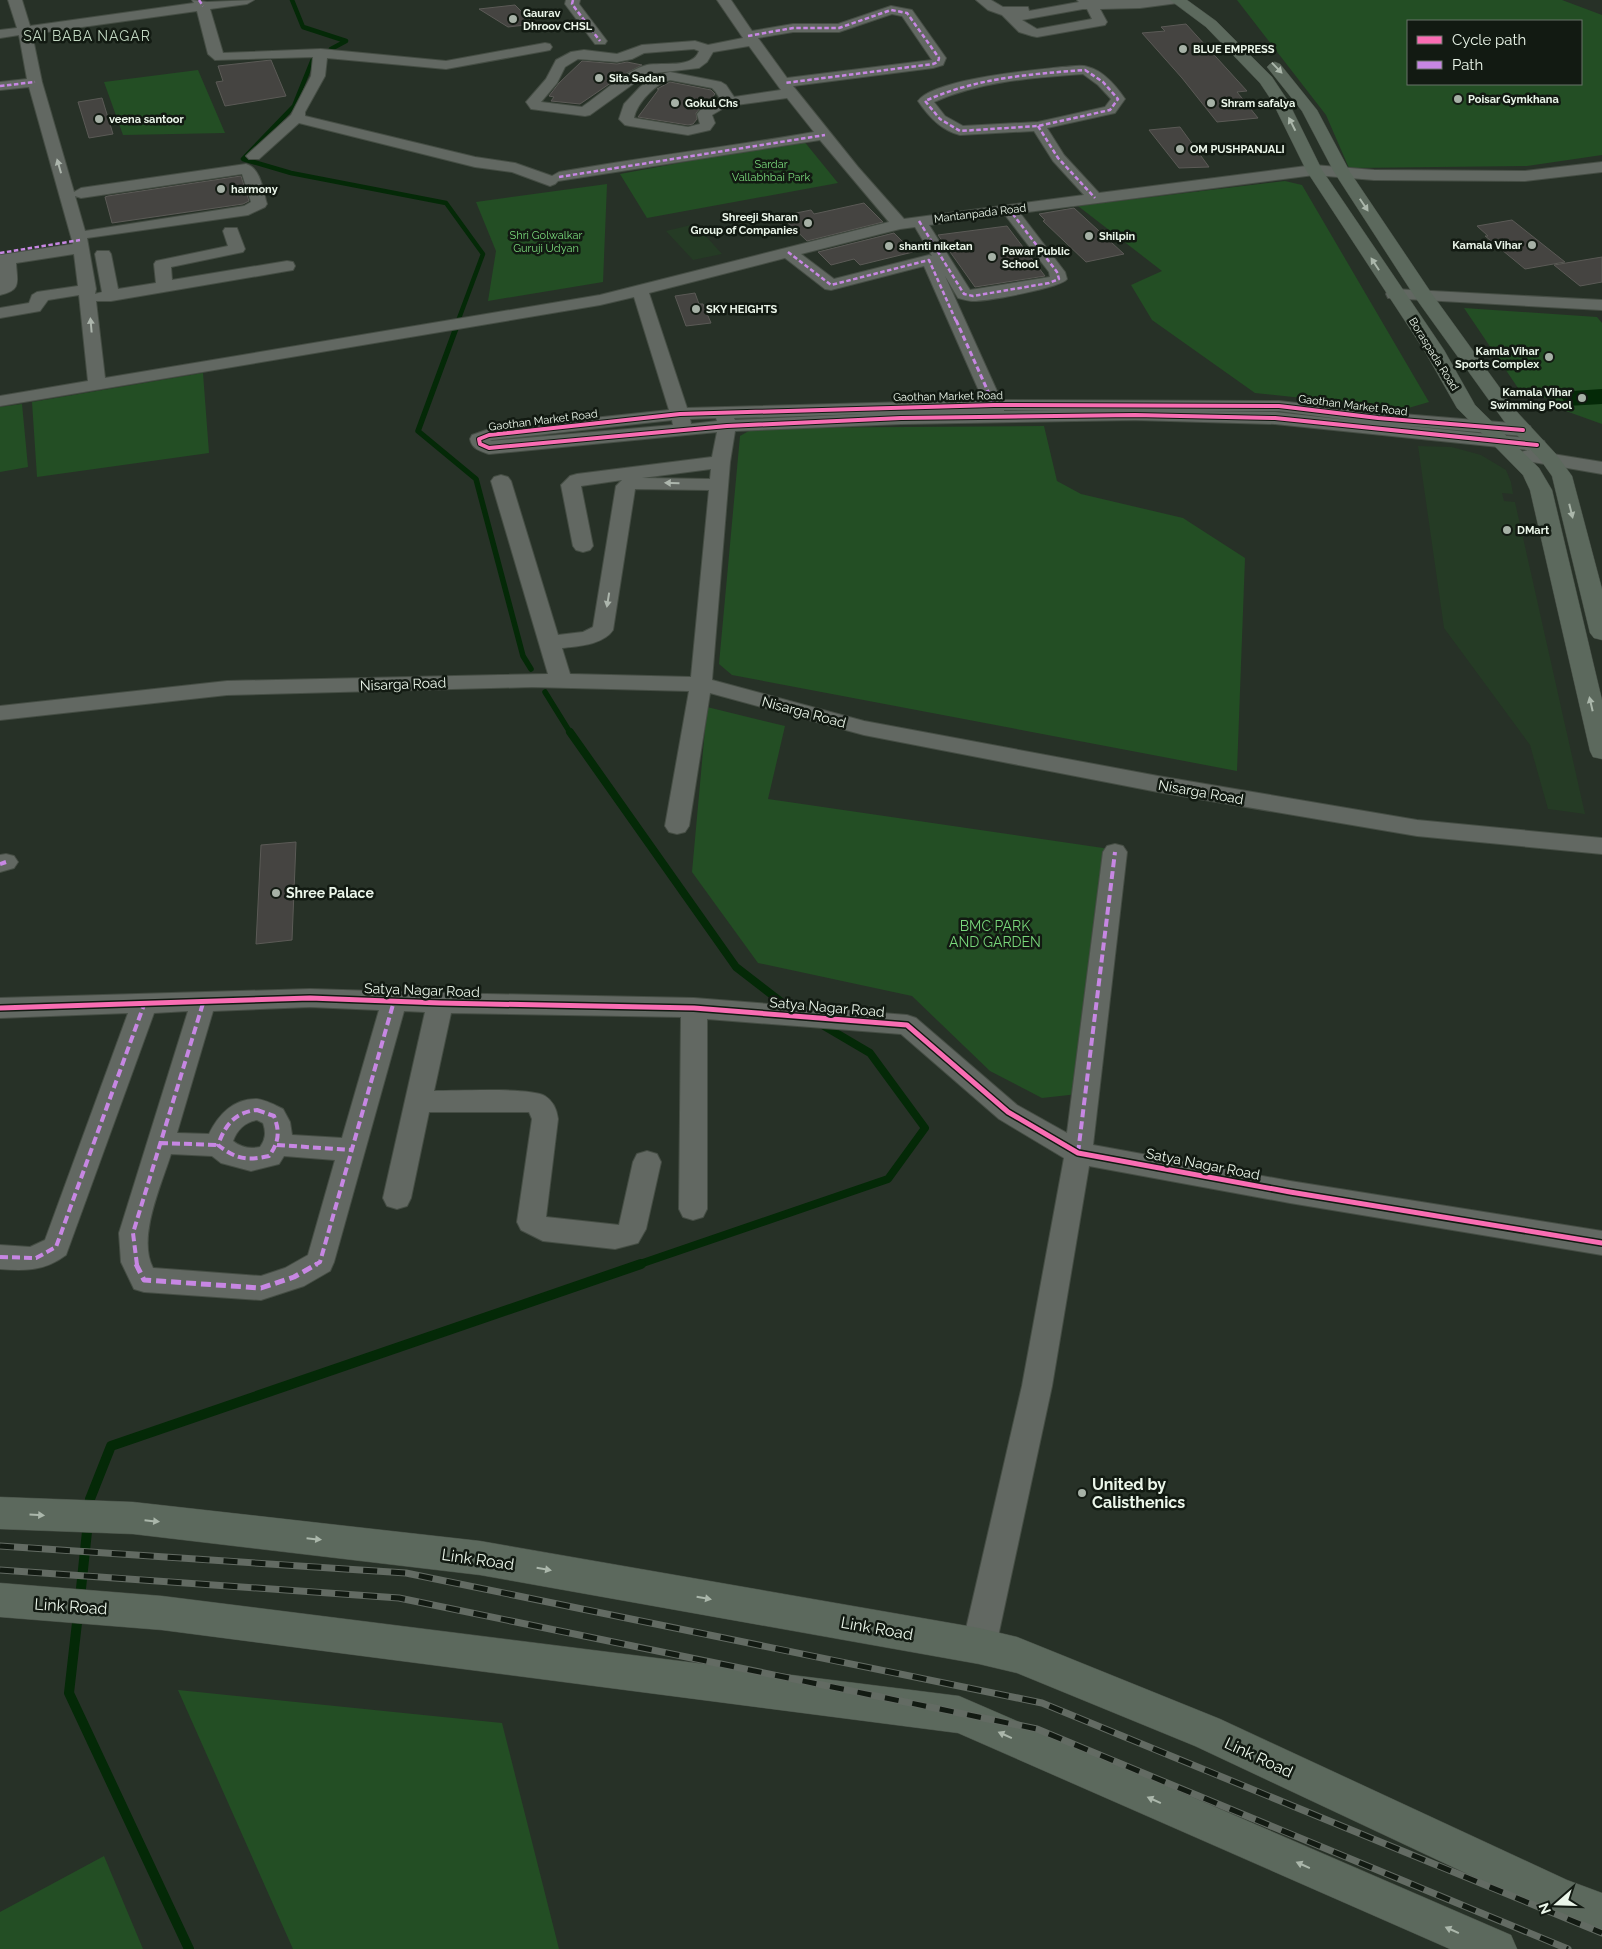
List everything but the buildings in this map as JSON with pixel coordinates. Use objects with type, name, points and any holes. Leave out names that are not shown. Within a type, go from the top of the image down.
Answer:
[{"type":"main road","name":"Boraspada Road","points":[[1177,0],[1226,25]]},
{"type":"main road","name":"Boraspada Road","points":[[1203,0],[1226,25],[1266,80],[1280,102],[1314,170],[1394,294],[1434,350],[1467,408],[1532,472],[1541,490],[1602,751]]},
{"type":"main road","name":"Boraspada Road","points":[[1250,38],[1284,76],[1309,110],[1342,172],[1424,296],[1510,417],[1543,452],[1562,476],[1602,633]]},
{"type":"main road","name":"Link Road","points":[[0,1513],[133,1518],[480,1558],[979,1646],[1017,1655],[1207,1732],[1558,1896],[1602,1913]]},
{"type":"main road","name":"Link Road","points":[[0,1600],[162,1613],[959,1715],[1497,1949]]},
{"type":"street","points":[[15,0],[26,31],[35,82],[95,247],[100,294]]},
{"type":"street","points":[[0,34],[26,31],[40,21],[201,3],[247,0]]},
{"type":"street","points":[[573,0],[572,4],[600,41]]},
{"type":"street","points":[[724,0],[754,43],[825,135],[866,186],[900,224]]},
{"type":"street","points":[[983,0],[996,11],[1010,15],[1083,5],[1088,2],[1139,5],[1173,0]]},
{"type":"street","points":[[1010,15],[1045,6],[1046,3],[1042,0]]},
{"type":"street","points":[[1010,15],[1027,32],[1037,33],[1100,22],[1088,2]]},
{"type":"street","points":[[201,3],[215,54],[220,57],[321,53],[446,65],[546,47]]},
{"type":"street","points":[[730,103],[716,85],[670,76],[660,78],[645,90],[629,107],[626,119],[630,122],[688,131],[705,127],[708,123],[704,114],[716,105],[730,103],[749,99],[789,88],[933,64],[938,62],[939,58],[908,13],[896,10],[891,10],[839,28],[793,28],[754,43],[724,58],[722,68],[726,83],[749,99]]},
{"type":"street","points":[[40,21],[47,65]]},
{"type":"street","points":[[713,48],[694,65],[649,69],[642,72],[585,112],[536,106],[534,102],[553,79],[560,64],[568,58],[581,54],[618,58],[626,57],[636,50],[642,49],[695,45],[713,48],[754,43]]},
{"type":"street","points":[[254,156],[298,116],[318,76],[321,53]]},
{"type":"street","points":[[1085,70],[1111,88],[1118,98],[1110,110],[1038,126],[960,131],[940,119],[925,101],[942,92],[994,79],[1085,70]]},
{"type":"street","points":[[0,86],[35,82]]},
{"type":"street","points":[[57,103],[95,247],[100,294],[103,378]]},
{"type":"street","points":[[298,116],[308,122],[475,162],[515,168],[554,179],[632,164],[724,152],[825,135]]},
{"type":"street","points":[[1038,126],[1058,158],[1095,198]]},
{"type":"street","name":"Mantanpada Road","points":[[103,378],[474,316],[600,300],[900,224],[920,221],[1314,170],[1374,175],[1525,176],[1602,167]]},
{"type":"street","points":[[0,290],[9,286],[2,257],[95,247],[156,224],[254,208],[259,204],[249,171],[246,169],[81,193]]},
{"type":"street","points":[[198,175],[211,216]]},
{"type":"street","points":[[146,183],[156,224]]},
{"type":"street","points":[[920,221],[964,294],[973,296],[1050,283],[1059,278],[1057,272],[1009,210]]},
{"type":"street","points":[[165,287],[162,264],[237,250],[231,231]]},
{"type":"street","points":[[788,252],[831,285],[929,260],[996,411]]},
{"type":"street","points":[[0,313],[34,307],[38,304],[38,299],[43,296],[100,294],[165,287],[287,266]]},
{"type":"street","points":[[640,290],[682,421]]},
{"type":"street","points":[[1394,294],[1602,305]]},
{"type":"street","points":[[0,389],[103,378]]},
{"type":"street","points":[[0,401],[103,378]]},
{"type":"street","name":"Gaothan Market Road","points":[[682,421],[489,448],[480,444],[479,439],[489,435],[682,421],[725,419],[996,411],[1211,411],[1275,418],[1360,421],[1502,442],[1602,468]]},
{"type":"street","points":[[678,826],[701,684],[725,419]]},
{"type":"street","name":"Gaothan Market Road","points":[[1502,442],[1523,430]]},
{"type":"street","points":[[583,546],[571,485],[577,480],[721,462]]},
{"type":"street","points":[[1532,472],[1602,484]]},
{"type":"street","points":[[501,480],[561,681]]},
{"type":"street","points":[[550,642],[584,638],[597,635],[603,630],[626,486],[630,483],[720,485]]},
{"type":"street","name":"Nisarga Road","points":[[0,714],[227,688],[561,681],[701,684],[864,728],[1158,784],[1417,828],[1602,846]]},
{"type":"street","points":[[979,1646],[1037,1386],[1078,1152],[1115,852]]},
{"type":"street","name":"Satya Nagar Road","points":[[0,1008],[310,998],[440,1003],[694,1008],[908,1025],[1008,1112],[1078,1152],[1290,1192],[1602,1243]]},
{"type":"street","points":[[204,1000],[133,1233],[135,1262],[144,1280],[261,1288],[294,1277],[320,1262],[394,1001]]},
{"type":"street","points":[[0,1257],[33,1260],[45,1256],[56,1247],[145,1002]]},
{"type":"street","points":[[397,1198],[440,1003]]},
{"type":"street","points":[[692,1209],[694,1008]]},
{"type":"street","points":[[418,1101],[533,1102],[541,1105],[545,1118],[531,1222],[543,1229],[615,1237],[628,1235],[632,1229],[647,1162]]},
{"type":"street","points":[[160,1143],[218,1145],[231,1155],[251,1160],[269,1156],[278,1145],[280,1130],[274,1116],[257,1109],[239,1114],[223,1128],[218,1145]]},
{"type":"street","points":[[278,1145],[351,1150]]},
{"type":"shaded area","points":[[695,224],[722,254],[693,260],[666,231]]},
{"type":"shaded area","name":"Kamala Vihar Swimming Pool","points":[[1602,389],[1602,404],[1567,406],[1558,392]]},
{"type":"shaded area","points":[[1418,446],[1452,447],[1481,455],[1506,470],[1513,494],[1502,493],[1504,501],[1515,502],[1585,814],[1548,809],[1530,745],[1444,628]]},
{"type":"green space","name":"Poisar Gymkhana","points":[[1237,0],[1562,0],[1602,15],[1602,155],[1527,166],[1349,168],[1326,115]]},
{"type":"green space","points":[[198,70],[225,133],[123,135],[104,82]]},
{"type":"green space","name":"Sardar Vallabhbai Park","points":[[803,140],[838,183],[647,218],[620,174]]},
{"type":"green space","points":[[1285,181],[1302,185],[1429,402],[1405,409],[1255,393],[1152,320],[1131,285],[1162,271],[1078,206]]},
{"type":"green space","name":"Shri Golwalkar Guruji Udyan","points":[[607,184],[603,282],[488,301],[496,251],[476,202]]},
{"type":"green space","name":"Kamla Vihar Sports Complex","points":[[1464,308],[1597,317],[1602,323],[1602,424],[1563,410],[1556,401],[1520,391]]},
{"type":"green space","points":[[203,373],[209,453],[37,477],[32,402]]},
{"type":"green space","points":[[22,404],[28,467],[0,472],[0,407]]},
{"type":"green space","points":[[1044,426],[1057,481],[1081,494],[1183,518],[1245,558],[1237,771],[732,675],[719,664],[740,436],[754,428]]},
{"type":"green space","name":"BMC PARK AND GARDEN","points":[[707,707],[785,726],[768,799],[1110,849],[1078,1094],[1042,1098],[990,1071],[912,996],[758,963],[692,872]]},
{"type":"green space","points":[[178,1690],[502,1723],[559,1949],[293,1949]]},
{"type":"green space","points":[[104,1856],[143,1949],[0,1949],[0,1912]]},
{"type":"waterway","points":[[292,0],[303,27],[346,41],[331,49]]},
{"type":"waterway","points":[[316,57],[313,59],[294,106],[243,159],[291,173],[446,203],[483,254],[458,321]]},
{"type":"waterway","points":[[459,320],[418,431],[476,479],[523,656],[531,669]]},
{"type":"waterway","points":[[545,692],[571,734]]},
{"type":"waterway","points":[[570,732],[736,967],[780,1001]]},
{"type":"waterway","points":[[637,1265],[888,1179],[925,1128],[870,1053],[819,1023]]},
{"type":"waterway","points":[[89,1511],[90,1499],[111,1446],[641,1264]]},
{"type":"waterway","points":[[80,1598],[88,1522]]},
{"type":"waterway","points":[[78,1614],[69,1693],[189,1949]]},
{"type":"railway","points":[[0,1546],[406,1573],[1042,1703],[1602,1933]]},
{"type":"railway","points":[[0,1570],[399,1598],[1037,1729],[1568,1949]]},
{"type":"marked path","points":[[199,0],[203,6]]},
{"type":"marked path","points":[[573,0],[572,4],[600,41]]},
{"type":"marked path","points":[[748,36],[793,28],[839,28],[891,10],[907,13],[939,58],[938,62],[933,64],[785,83]]},
{"type":"marked path","points":[[1038,126],[960,131],[940,119],[925,101],[963,86],[983,81],[1085,70],[1103,82],[1118,99],[1110,110],[1038,126],[1058,158],[1095,198]]},
{"type":"marked path","points":[[0,86],[35,82]]},
{"type":"marked path","points":[[559,177],[825,135]]},
{"type":"marked path","points":[[919,221],[964,294],[973,296],[1049,283],[1059,279],[1057,272],[1009,209]]},
{"type":"marked path","points":[[0,253],[80,240]]},
{"type":"marked path","points":[[788,252],[831,285],[929,260],[995,407]]},
{"type":"marked path","points":[[1078,1153],[1115,852]]},
{"type":"marked path","points":[[0,864],[6,862]]},
{"type":"marked path","points":[[204,1000],[133,1233],[135,1262],[144,1280],[261,1288],[294,1277],[320,1262],[394,1001]]},
{"type":"marked path","points":[[0,1257],[36,1258],[43,1256],[56,1247],[145,1002]]},
{"type":"marked path","points":[[160,1143],[218,1145],[231,1155],[251,1160],[269,1156],[276,1146],[279,1137],[274,1116],[257,1110],[241,1113],[227,1126],[218,1145]]},
{"type":"marked path","points":[[277,1145],[351,1150]]},
{"type":"cycle path","points":[[1523,430],[1378,418],[1279,406],[994,405],[680,414],[489,435],[479,439],[480,444],[489,448],[727,426],[901,418],[1135,415],[1275,418],[1537,445]]},
{"type":"cycle path","points":[[0,1008],[310,998],[440,1003],[694,1008],[907,1025],[1008,1112],[1078,1153],[1290,1192],[1602,1243]]},
{"type":"place","name":"Gaurav Dhroov CHSL","points":[[513,19]]},
{"type":"place","name":"BLUE EMPRESS","points":[[1183,49]]},
{"type":"place","name":"Sita Sadan","points":[[599,78]]},
{"type":"place","name":"Poisar Gymkhana","points":[[1458,99]]},
{"type":"place","name":"Gokul Chs","points":[[675,103]]},
{"type":"place","name":"Shram safalya","points":[[1211,103]]},
{"type":"place","name":"veena santoor","points":[[99,119]]},
{"type":"place","name":"OM PUSHPANJALI","points":[[1180,149]]},
{"type":"place","name":"harmony","points":[[221,189]]},
{"type":"place","name":"Shreeji Sharan Group of Companies","points":[[808,223]]},
{"type":"place","name":"Shilpin","points":[[1089,236]]},
{"type":"place","name":"Kamala Vihar","points":[[1532,245]]},
{"type":"place","name":"shanti niketan","points":[[889,246]]},
{"type":"place","name":"Pawar Public School","points":[[992,257]]},
{"type":"place","name":"SKY HEIGHTS","points":[[696,309]]},
{"type":"place","name":"Kamla Vihar Sports Complex","points":[[1549,357]]},
{"type":"place","name":"Kamala Vihar Swimming Pool","points":[[1582,398]]},
{"type":"place","name":"DMart","points":[[1507,530]]},
{"type":"place","name":"Shree Palace","points":[[276,893]]},
{"type":"place","name":"United by Calisthenics","points":[[1082,1493]]},
{"type":"district","name":"SAI BABA NAGAR","points":[[87,36]]}]
